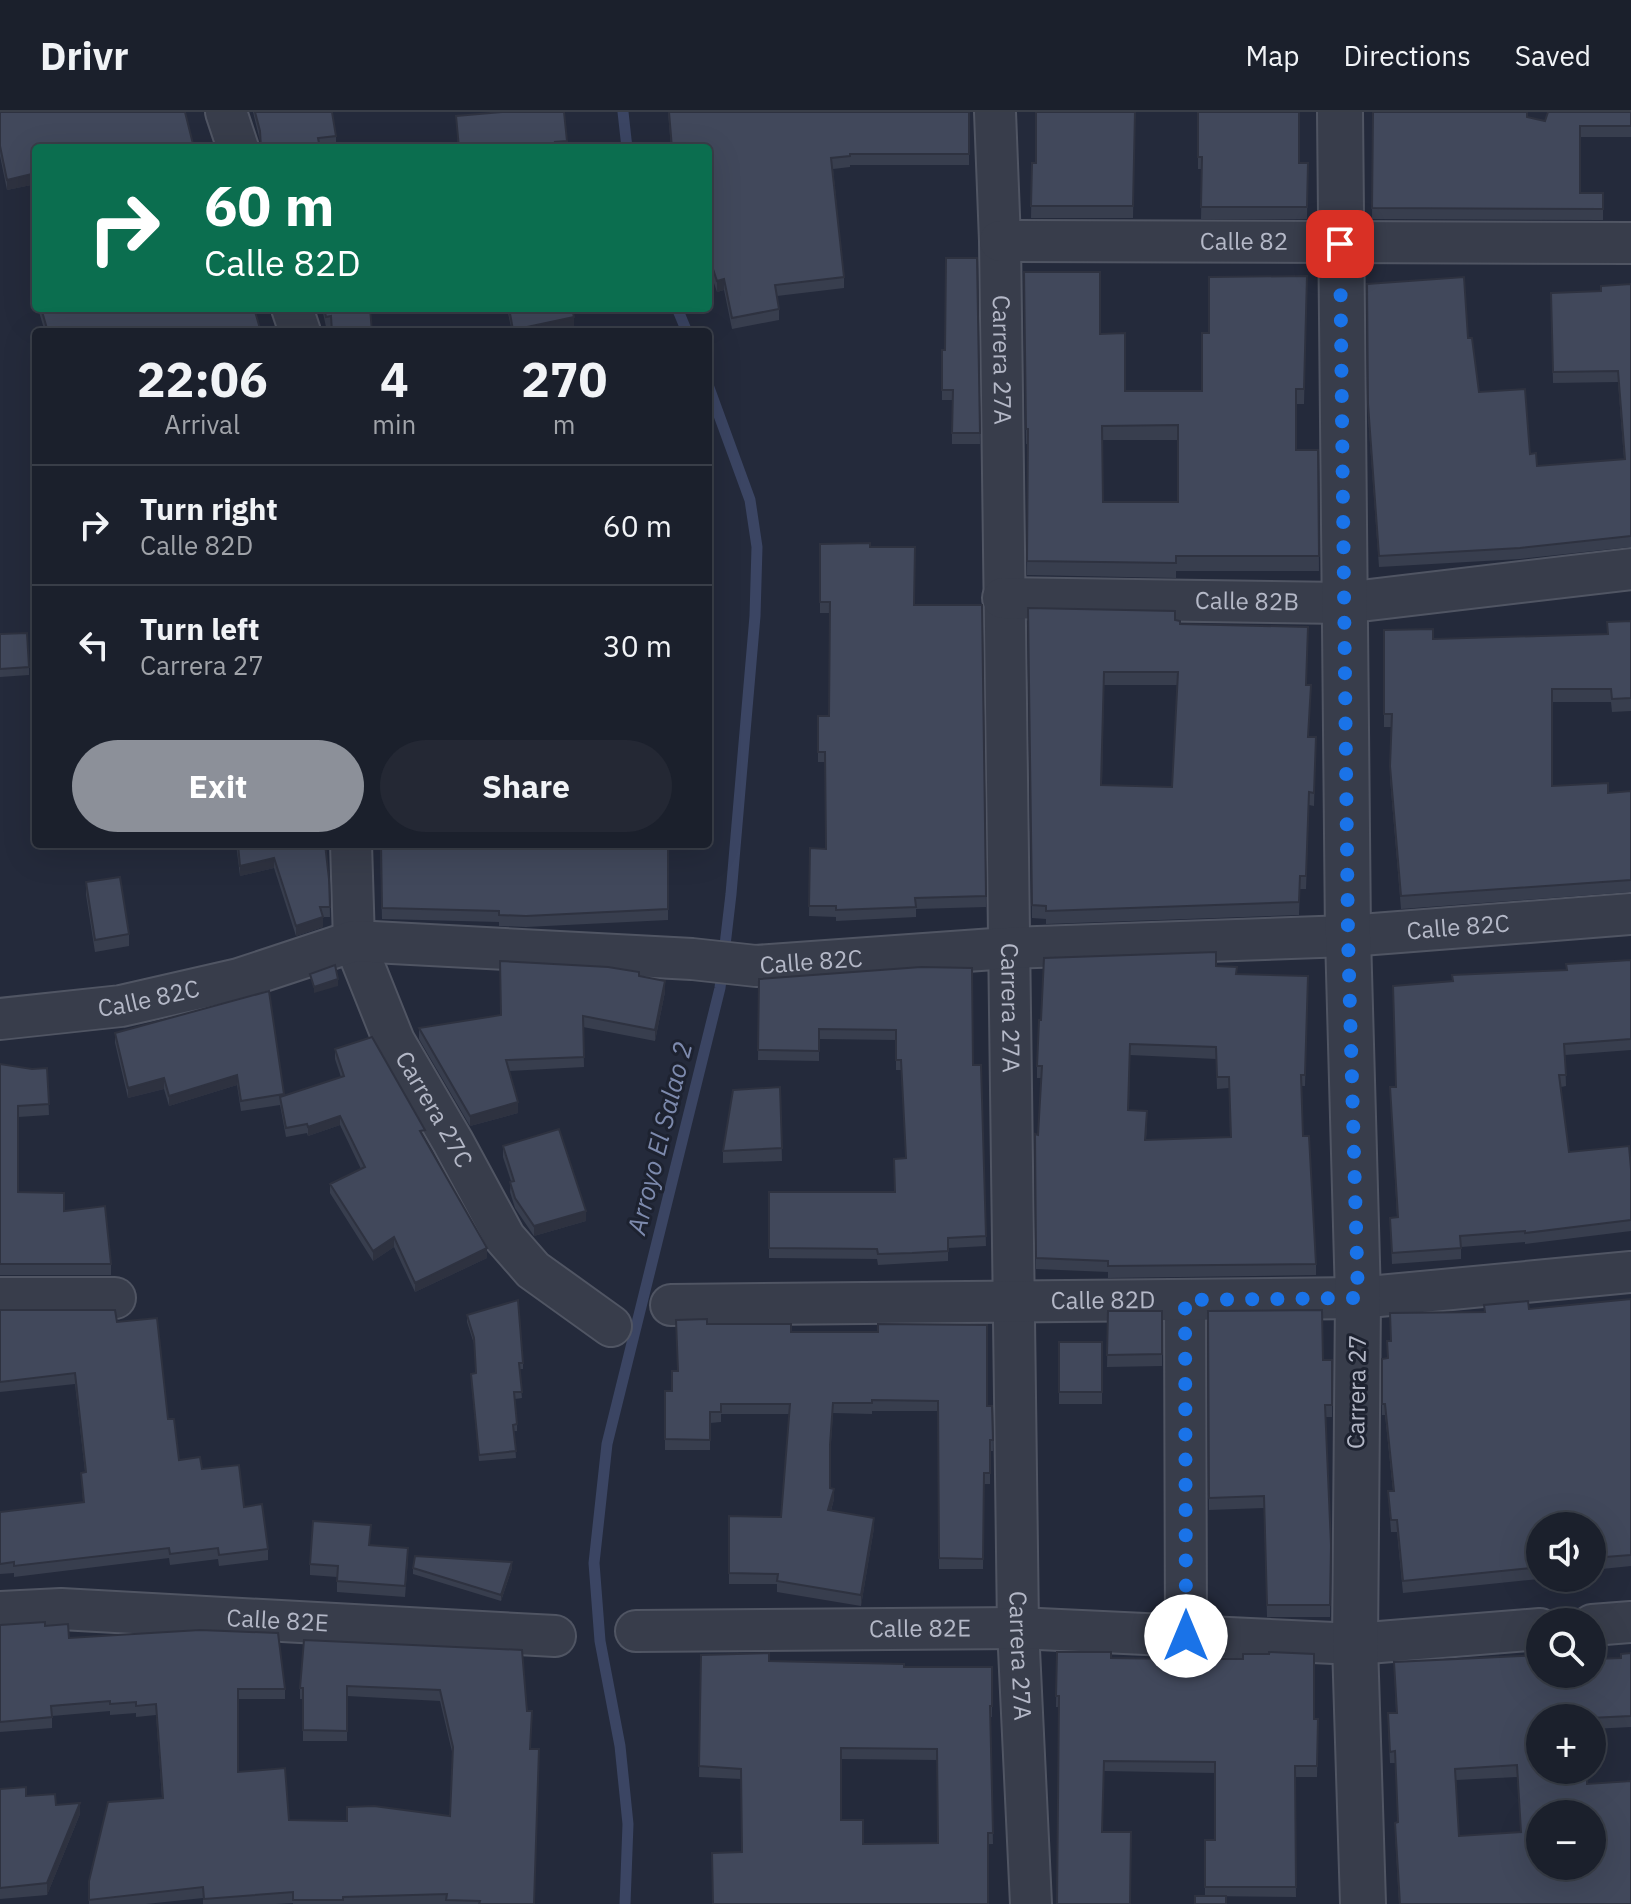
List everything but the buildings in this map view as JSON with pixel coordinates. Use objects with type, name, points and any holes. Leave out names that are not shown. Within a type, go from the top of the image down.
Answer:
[{"type":"street","points":[[226,112],[237,144]]},
{"type":"street","name":"Carrera 27A","points":[[995,112],[1000,241],[1018,1628],[1031,1904]]},
{"type":"street","name":"Carrera 27","points":[[1340,112],[1348,936],[1358,1298],[1355,1644],[1363,1904]]},
{"type":"street","name":"Calle 82","points":[[1000,241],[1631,243]]},
{"type":"street","name":"Calle 82B","points":[[1003,598],[1344,603],[1631,569]]},
{"type":"street","name":"Carrera 27C","points":[[351,848],[354,941],[394,1041],[505,1238],[533,1270],[611,1326]]},
{"type":"street","name":"Calle 82C","points":[[0,1019],[121,1006],[239,979],[354,941],[692,959],[756,966],[1008,948],[1348,936],[1631,914]]},
{"type":"street","name":"Calle 82D","points":[[671,1305],[1358,1298],[1631,1272]]},
{"type":"street","points":[[0,1298],[115,1298]]},
{"type":"street","points":[[1185,1300],[1186,1636]]},
{"type":"street","name":"Calle 82E","points":[[0,1612],[61,1609],[555,1636]]},
{"type":"street","points":[[1606,1624],[1631,1622]]},
{"type":"street","name":"Calle 82E","points":[[636,1631],[1018,1628],[1355,1644],[1526,1630]]},
{"type":"waterway","name":"Arroyo El Salao 2","points":[[623,112],[627,144]]},
{"type":"waterway","name":"Arroyo El Salao 2","points":[[679,312],[685,328]]},
{"type":"waterway","name":"Arroyo El Salao 2","points":[[625,1904],[628,1824],[620,1746],[600,1641],[594,1563],[607,1444],[720,988],[755,616],[757,547],[750,500],[712,396]]},
{"type":"route","points":[[1186,1636],[1185,1300],[1358,1298],[1348,936],[1340,244]]}]
